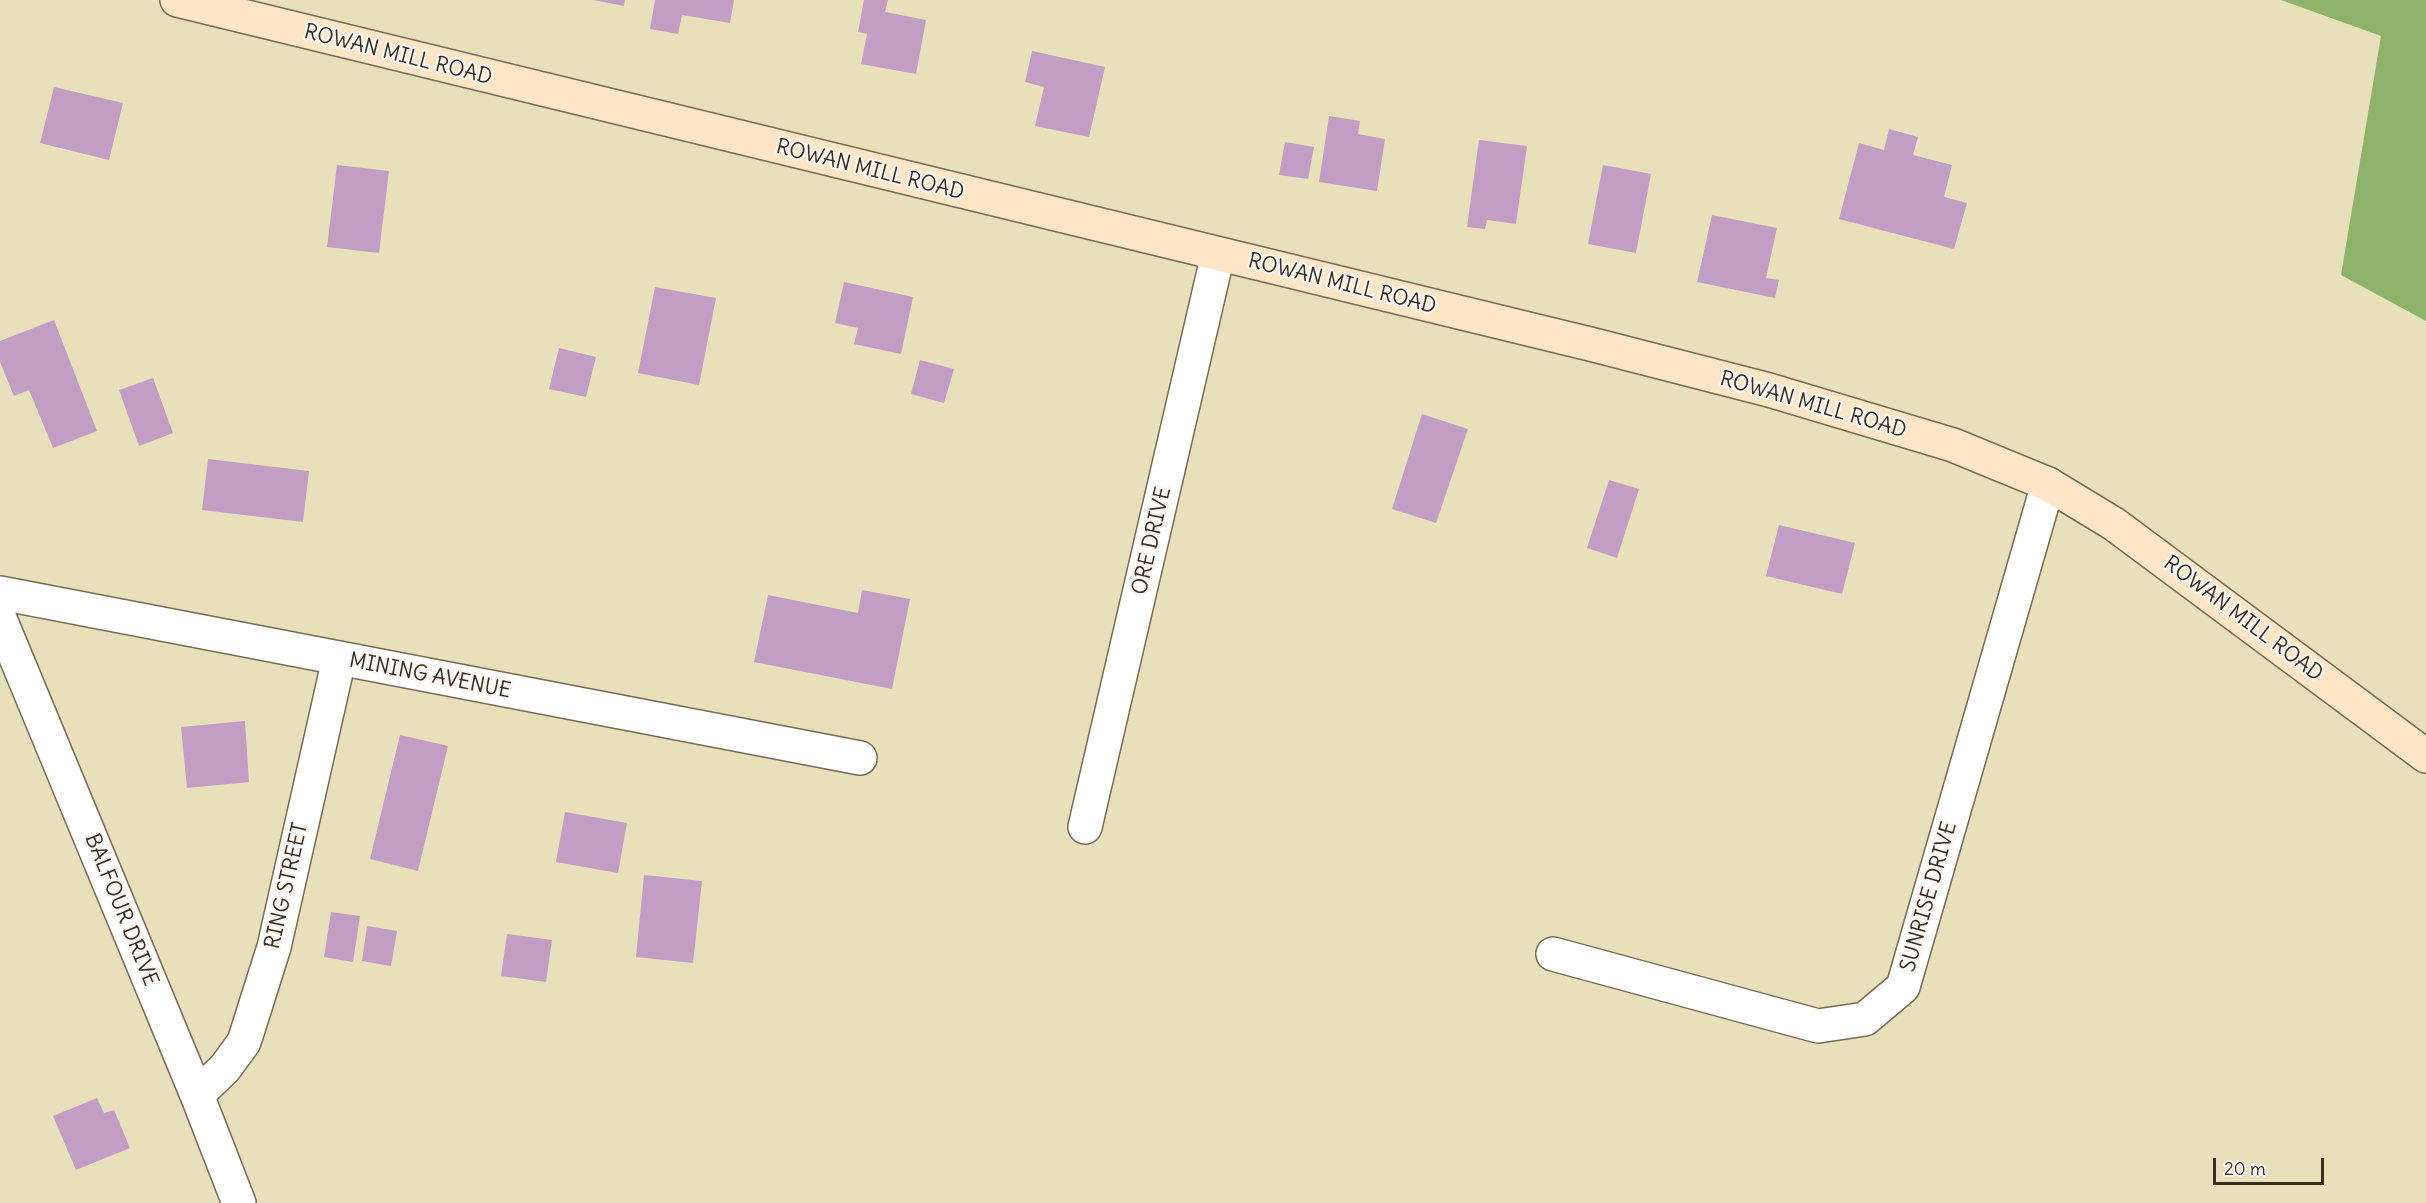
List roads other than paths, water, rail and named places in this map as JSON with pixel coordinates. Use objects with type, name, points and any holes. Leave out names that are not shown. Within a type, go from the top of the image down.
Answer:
[{"type":"street","name":"ROWAN MILL ROAD","points":[[177,0],[1769,390],[1953,445],[2048,484],[2114,524],[2426,756]]},
{"type":"street","name":"ORE DRIVE","points":[[1085,827],[1218,254]]},
{"type":"street","name":"SUNRISE DRIVE","points":[[1552,954],[1818,1026],[1865,1019],[1903,987],[2048,484]]},
{"type":"street","name":"MINING AVENUE","points":[[0,593],[860,758]]},
{"type":"street","name":"BALFOUR DRIVE","points":[[0,619],[197,1095],[239,1203]]},
{"type":"street","name":"RING STREET","points":[[197,1095],[225,1068],[244,1042],[274,947],[339,659]]}]
